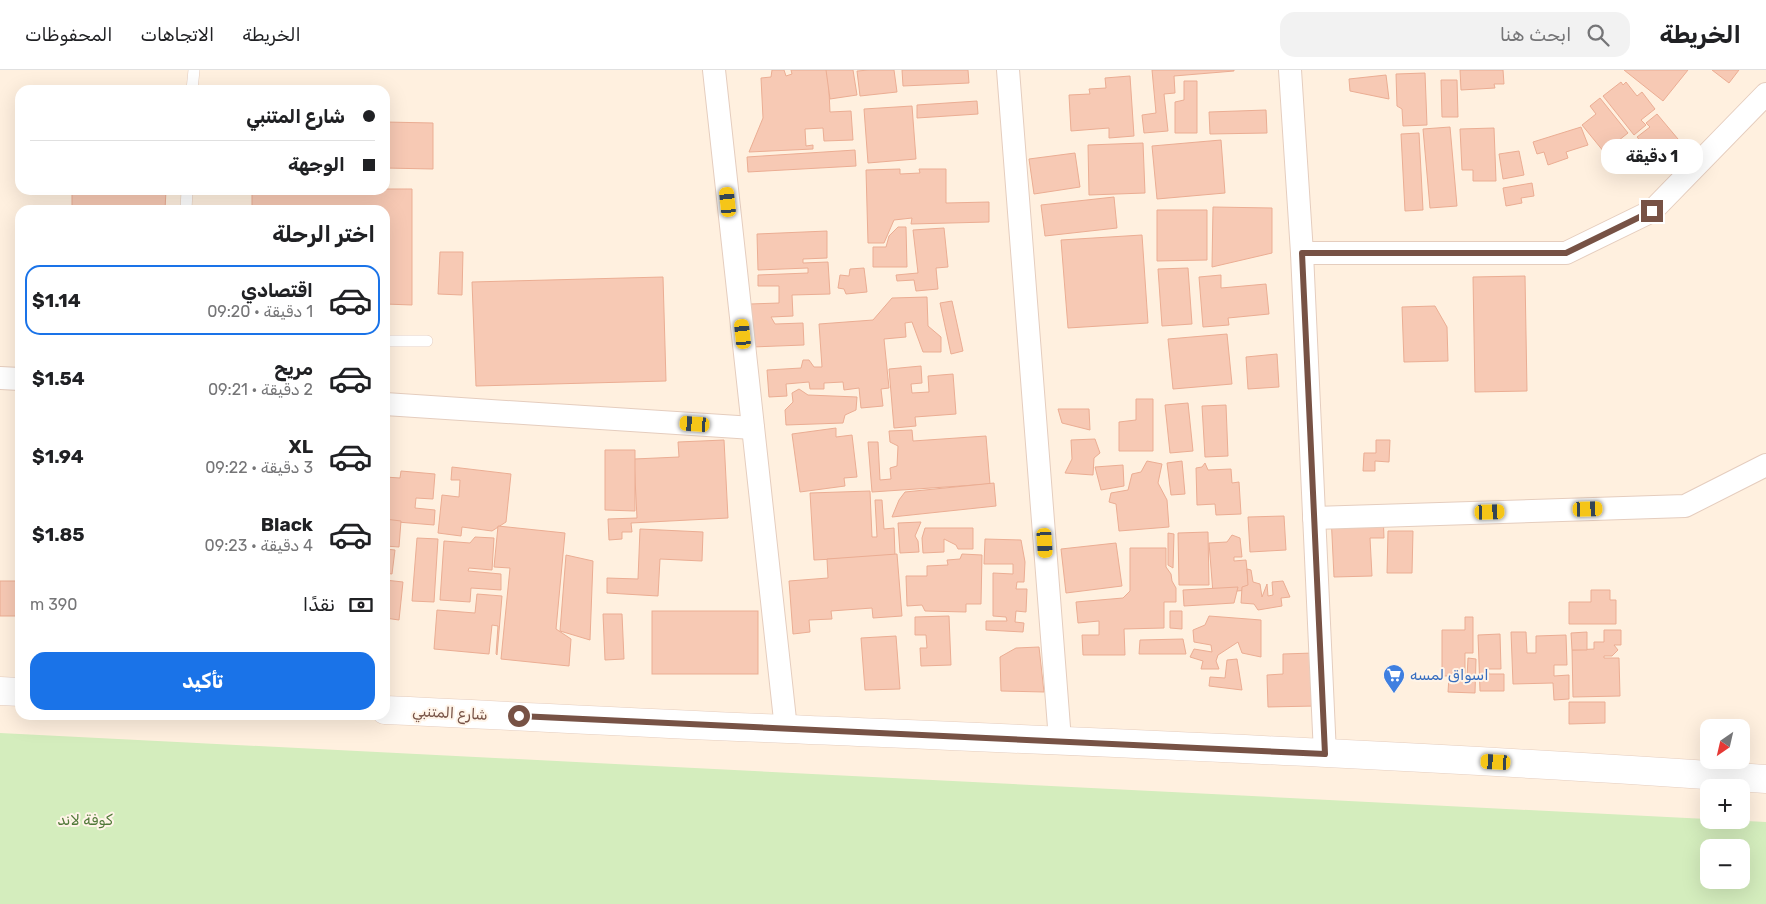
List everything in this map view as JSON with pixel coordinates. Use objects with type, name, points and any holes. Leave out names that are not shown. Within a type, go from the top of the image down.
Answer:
[{"type":"street","points":[[714,70],[786,729]]},
{"type":"street","points":[[1008,70],[1060,740]]},
{"type":"street","points":[[1290,70],[1302,253],[1325,754]]},
{"type":"street","points":[[1302,253],[1566,253],[1652,211],[1766,94]]},
{"type":"street","points":[[0,378],[15,379]]},
{"type":"street","points":[[390,404],[753,428]]},
{"type":"street","points":[[1314,518],[1685,506],[1766,465]]},
{"type":"street","points":[[0,690],[15,692]]},
{"type":"street","name":"شارع المتنبي","points":[[390,710],[1060,740],[1591,767],[1766,779]]},
{"type":"lane","points":[[192,85],[194,70]]},
{"type":"lane","points":[[390,341],[427,341]]},
{"type":"green space","name":"كوفة لاند","points":[[0,733],[1700,819],[1700,829],[1750,829],[1750,821],[1766,822],[1766,904],[0,904]]},
{"type":"building","points":[[772,70],[784,70],[786,76],[792,74],[791,70],[828,70],[830,112],[851,111],[853,140],[824,141],[823,128],[805,129],[806,146],[813,145],[813,149],[749,152],[763,118],[761,78],[771,77]]},
{"type":"building","points":[[826,70],[853,70],[857,95],[830,99]]},
{"type":"building","points":[[894,70],[897,92],[860,96],[857,71]]},
{"type":"building","points":[[902,70],[968,70],[969,83],[903,86]]},
{"type":"building","points":[[1152,70],[1234,71],[1174,76],[1175,93],[1164,94],[1168,131],[1144,133],[1142,115],[1156,113]]},
{"type":"building","points":[[1460,70],[1503,70],[1504,84],[1494,84],[1495,88],[1461,90]]},
{"type":"building","points":[[1624,70],[1688,70],[1663,101]]},
{"type":"building","points":[[1712,70],[1739,70],[1729,83]]},
{"type":"building","points":[[1425,73],[1427,125],[1403,126],[1402,109],[1397,106],[1396,74]]},
{"type":"building","points":[[1386,75],[1389,99],[1350,91],[1349,79]]},
{"type":"building","points":[[1130,76],[1134,136],[1109,138],[1109,128],[1071,131],[1069,95],[1090,94],[1089,89],[1106,88],[1105,78]]},
{"type":"building","points":[[1441,80],[1457,80],[1458,117],[1442,117]]},
{"type":"building","points":[[1184,81],[1197,81],[1197,133],[1175,133],[1175,102],[1184,100]]},
{"type":"building","points":[[1621,82],[1623,85],[1626,82],[1637,96],[1642,92],[1655,109],[1641,120],[1646,125],[1634,135],[1603,96]]},
{"type":"building","points":[[1600,98],[1628,133],[1604,152],[1582,125],[1596,114],[1590,106]]},
{"type":"building","points":[[977,101],[978,114],[917,118],[917,105]]},
{"type":"building","points":[[912,106],[916,159],[868,163],[864,109]]},
{"type":"building","points":[[1266,110],[1267,133],[1210,134],[1209,112]]},
{"type":"building","points":[[1657,114],[1678,139],[1655,158],[1637,137],[1650,127],[1646,123]]},
{"type":"building","points":[[390,122],[433,123],[433,169],[390,168]]},
{"type":"building","points":[[1450,127],[1457,206],[1430,208],[1423,129]]},
{"type":"building","points":[[1581,127],[1588,145],[1566,152],[1568,158],[1548,165],[1544,152],[1537,154],[1533,142]]},
{"type":"building","points":[[1494,128],[1496,181],[1473,181],[1473,170],[1462,170],[1460,129]]},
{"type":"building","points":[[1419,133],[1423,210],[1405,211],[1401,134]]},
{"type":"building","points":[[1221,140],[1225,193],[1157,199],[1152,146]]},
{"type":"building","points":[[1143,143],[1145,193],[1089,195],[1088,145]]},
{"type":"building","points":[[855,150],[856,166],[748,172],[747,157]]},
{"type":"building","points":[[1519,151],[1524,175],[1503,179],[1499,154]]},
{"type":"building","points":[[1075,153],[1080,187],[1034,194],[1029,159]]},
{"type":"building","points":[[900,169],[900,174],[920,173],[919,169],[946,169],[946,203],[989,202],[989,222],[911,224],[912,218],[894,220],[884,243],[868,243],[866,170]]},
{"type":"building","points":[[1532,183],[1534,196],[1521,198],[1522,203],[1506,206],[1503,188]]},
{"type":"building","points":[[390,189],[412,189],[412,305],[390,304],[390,205],[252,205],[252,195],[390,195]]},
{"type":"building","points":[[72,195],[166,195],[165,205],[72,205]]},
{"type":"building","points":[[1114,197],[1117,228],[1045,236],[1041,205]]},
{"type":"building","points":[[1213,207],[1272,208],[1272,253],[1212,267]]},
{"type":"building","points":[[1157,210],[1207,210],[1207,260],[1157,261]]},
{"type":"building","points":[[898,227],[906,227],[907,267],[873,267],[873,247],[886,247],[889,236]]},
{"type":"building","points":[[944,228],[948,267],[936,268],[938,289],[916,291],[914,280],[897,281],[896,275],[918,273],[913,230]]},
{"type":"building","points":[[827,231],[827,258],[803,259],[803,263],[828,262],[830,294],[792,295],[793,316],[771,317],[775,324],[803,323],[804,345],[752,347],[750,304],[779,303],[779,286],[758,286],[758,275],[808,273],[808,268],[758,270],[757,234]]},
{"type":"building","points":[[1142,235],[1148,323],[1068,328],[1061,240]]},
{"type":"building","points":[[440,252],[463,252],[462,295],[438,294]]},
{"type":"building","points":[[864,268],[867,292],[846,294],[844,289],[838,288],[840,275],[849,276],[850,269]]},
{"type":"building","points":[[1188,268],[1192,324],[1162,326],[1158,269]]},
{"type":"building","points":[[1221,275],[1221,288],[1266,284],[1269,314],[1228,318],[1229,325],[1203,327],[1199,277]]},
{"type":"building","points":[[1525,276],[1527,391],[1475,392],[1473,277]]},
{"type":"building","points":[[663,277],[666,381],[476,386],[472,282]]},
{"type":"building","points":[[927,297],[928,326],[941,337],[941,352],[923,352],[912,322],[905,323],[906,337],[884,339],[889,388],[881,389],[883,406],[861,408],[859,388],[844,390],[843,382],[824,383],[824,389],[810,389],[809,382],[786,384],[787,396],[769,397],[767,370],[801,368],[803,360],[809,360],[814,367],[822,367],[819,324],[873,320],[892,298]]},
{"type":"building","points":[[952,301],[963,351],[951,354],[940,303]]},
{"type":"building","points":[[1435,306],[1447,327],[1448,361],[1404,362],[1402,307]]},
{"type":"building","points":[[1227,334],[1232,384],[1173,389],[1168,339]]},
{"type":"building","points":[[1277,354],[1279,387],[1248,389],[1246,357]]},
{"type":"building","points":[[921,366],[922,383],[911,384],[912,393],[929,392],[928,376],[953,374],[956,414],[915,417],[916,426],[894,428],[889,369]]},
{"type":"building","points":[[799,389],[808,395],[857,397],[856,410],[845,415],[843,423],[786,425],[785,410],[793,402],[792,393]]},
{"type":"building","points":[[1136,399],[1153,399],[1153,451],[1119,451],[1119,422],[1136,420]]},
{"type":"building","points":[[1188,403],[1193,451],[1170,453],[1165,405]]},
{"type":"building","points":[[1226,405],[1228,456],[1205,457],[1202,406]]},
{"type":"building","points":[[1058,409],[1089,409],[1090,430],[1062,423]]},
{"type":"building","points":[[836,428],[836,437],[852,435],[857,477],[844,478],[845,486],[800,492],[792,434]]},
{"type":"building","points":[[912,430],[913,441],[986,436],[990,484],[872,492],[868,442],[878,442],[880,480],[891,479],[890,468],[897,466],[898,446],[890,442],[889,431]]},
{"type":"building","points":[[1095,439],[1100,453],[1094,458],[1093,475],[1065,473],[1072,459],[1071,440]]},
{"type":"building","points":[[724,440],[728,518],[631,523],[632,532],[622,532],[622,539],[609,540],[608,519],[637,518],[634,459],[679,457],[678,442]]},
{"type":"building","points":[[1376,440],[1390,440],[1389,462],[1375,461],[1375,471],[1363,471],[1364,453],[1376,453]]},
{"type":"building","points":[[605,450],[635,450],[635,511],[605,510]]},
{"type":"building","points":[[1147,461],[1162,464],[1158,483],[1167,500],[1169,527],[1119,531],[1116,504],[1109,502],[1111,493],[1128,490],[1132,474],[1141,472]]},
{"type":"building","points":[[1182,461],[1185,494],[1171,495],[1167,463]]},
{"type":"building","points":[[1205,463],[1208,470],[1231,469],[1232,483],[1239,482],[1241,514],[1216,515],[1215,504],[1197,505],[1196,468],[1202,467]]},
{"type":"building","points":[[1123,465],[1124,486],[1101,490],[1095,467]]},
{"type":"building","points":[[452,467],[511,474],[506,522],[492,531],[462,527],[461,536],[438,533],[442,495],[459,497],[460,480],[451,480]]},
{"type":"building","points":[[401,471],[435,474],[433,499],[416,498],[415,508],[435,510],[434,525],[390,521],[390,477],[400,478]]},
{"type":"building","points":[[994,483],[996,506],[892,517],[899,500],[905,492]]},
{"type":"building","points":[[870,491],[872,537],[877,537],[875,500],[882,500],[884,529],[894,528],[895,556],[814,560],[810,493]]},
{"type":"building","points":[[1383,513],[1384,538],[1370,538],[1372,576],[1334,577],[1331,515]]},
{"type":"building","points":[[1284,516],[1286,550],[1250,552],[1248,517]]},
{"type":"building","points":[[390,520],[401,521],[399,547],[390,546]]},
{"type":"building","points":[[921,522],[915,536],[918,541],[919,552],[900,553],[898,523]]},
{"type":"building","points":[[498,526],[565,533],[556,629],[571,639],[569,666],[501,659],[510,568],[494,567]]},
{"type":"building","points":[[925,528],[973,528],[973,549],[958,549],[956,545],[944,539],[944,552],[923,553],[922,538]]},
{"type":"building","points":[[640,529],[703,532],[702,561],[660,559],[658,596],[607,593],[607,578],[638,579]]},
{"type":"building","points":[[1388,531],[1413,531],[1412,573],[1387,573]]},
{"type":"building","points":[[1208,532],[1209,585],[1179,585],[1178,533]]},
{"type":"building","points":[[1168,533],[1174,534],[1173,568],[1168,565]]},
{"type":"building","points":[[1232,535],[1240,538],[1242,557],[1234,557],[1234,561],[1246,560],[1249,590],[1213,593],[1209,543],[1227,542]]},
{"type":"building","points":[[475,537],[494,538],[492,570],[469,568],[468,571],[501,574],[501,590],[471,588],[470,602],[440,600],[444,541],[470,543]]},
{"type":"building","points":[[417,538],[438,539],[434,602],[412,601]]},
{"type":"building","points":[[985,539],[1021,540],[1025,562],[1024,582],[1017,582],[1016,589],[1027,589],[1026,612],[1016,611],[1015,622],[1024,623],[1023,632],[986,630],[986,621],[1007,621],[1006,617],[993,616],[993,573],[1013,574],[1013,564],[984,564]]},
{"type":"building","points":[[1116,543],[1122,586],[1066,593],[1061,549]]},
{"type":"building","points":[[1130,548],[1166,548],[1166,567],[1171,574],[1176,588],[1176,602],[1164,602],[1164,628],[1124,629],[1125,655],[1083,655],[1082,635],[1099,635],[1099,621],[1078,623],[1076,602],[1123,598],[1130,591]]},
{"type":"building","points":[[390,550],[395,550],[392,574],[390,574]]},
{"type":"building","points":[[897,554],[902,616],[873,618],[872,608],[831,611],[832,619],[809,620],[810,632],[793,634],[789,581],[828,578],[827,559]]},
{"type":"building","points":[[962,554],[982,555],[981,604],[966,604],[966,612],[925,611],[922,605],[907,606],[906,576],[927,576],[927,566],[948,565],[947,560],[960,559]]},
{"type":"building","points":[[566,555],[593,561],[590,640],[560,631]]},
{"type":"building","points":[[1247,569],[1251,570],[1253,582],[1260,584],[1262,597],[1267,584],[1268,596],[1273,595],[1272,582],[1283,581],[1290,597],[1281,598],[1282,606],[1258,610],[1254,604],[1241,603],[1242,587],[1248,585]]},
{"type":"building","points":[[0,581],[15,581],[15,616],[0,616]]},
{"type":"building","points":[[390,581],[403,582],[399,620],[390,619]]},
{"type":"building","points":[[1238,587],[1234,603],[1184,606],[1183,590]]},
{"type":"building","points":[[1591,590],[1610,590],[1610,600],[1616,600],[1616,624],[1569,624],[1569,602],[1591,602]]},
{"type":"building","points":[[477,594],[502,596],[497,655],[498,626],[492,625],[489,654],[434,649],[437,610],[475,613]]},
{"type":"building","points":[[652,611],[758,611],[758,674],[652,674]]},
{"type":"building","points":[[1170,611],[1182,611],[1182,629],[1170,628]]},
{"type":"building","points":[[603,614],[622,614],[624,659],[605,660]]},
{"type":"building","points":[[949,616],[951,665],[921,666],[920,648],[927,648],[926,635],[915,635],[915,617]]},
{"type":"building","points":[[1209,616],[1261,620],[1261,657],[1242,653],[1238,642],[1218,655],[1216,661],[1219,669],[1201,669],[1203,661],[1190,657],[1194,649],[1212,652],[1211,645],[1194,642],[1193,630],[1205,625]]},
{"type":"building","points":[[1465,617],[1473,617],[1473,653],[1465,653],[1465,676],[1442,676],[1442,630],[1465,630]]},
{"type":"building","points":[[1604,630],[1621,630],[1621,645],[1614,645],[1618,650],[1612,656],[1604,656],[1604,658],[1619,658],[1620,696],[1573,697],[1572,650],[1594,649],[1594,642],[1604,642]]},
{"type":"building","points":[[1511,632],[1526,632],[1527,653],[1536,653],[1536,636],[1566,635],[1567,665],[1554,665],[1554,676],[1569,675],[1569,699],[1554,700],[1553,683],[1513,684]]},
{"type":"building","points":[[1587,632],[1587,650],[1572,650],[1571,633]]},
{"type":"building","points":[[1500,634],[1501,669],[1488,669],[1489,674],[1504,674],[1504,691],[1480,691],[1478,635]]},
{"type":"building","points":[[896,636],[900,689],[865,690],[861,638]]},
{"type":"building","points":[[1183,639],[1186,654],[1139,654],[1140,640]]},
{"type":"building","points":[[1039,647],[1044,692],[1001,691],[1000,657],[1016,648]]},
{"type":"building","points":[[1313,653],[1315,706],[1268,707],[1267,675],[1283,674],[1283,654]]},
{"type":"building","points":[[1468,658],[1476,659],[1475,693],[1448,692],[1449,677],[1467,678]]},
{"type":"building","points":[[1237,659],[1242,690],[1209,686],[1210,677],[1225,678],[1227,660]]},
{"type":"building","points":[[1569,702],[1605,702],[1605,723],[1569,724]]},
{"type":"place","name":"اسواق لمسه","points":[[1394,694]]},
{"type":"route","points":[[519,716],[1060,740],[1325,754],[1302,253],[1566,253],[1652,211]]}]
